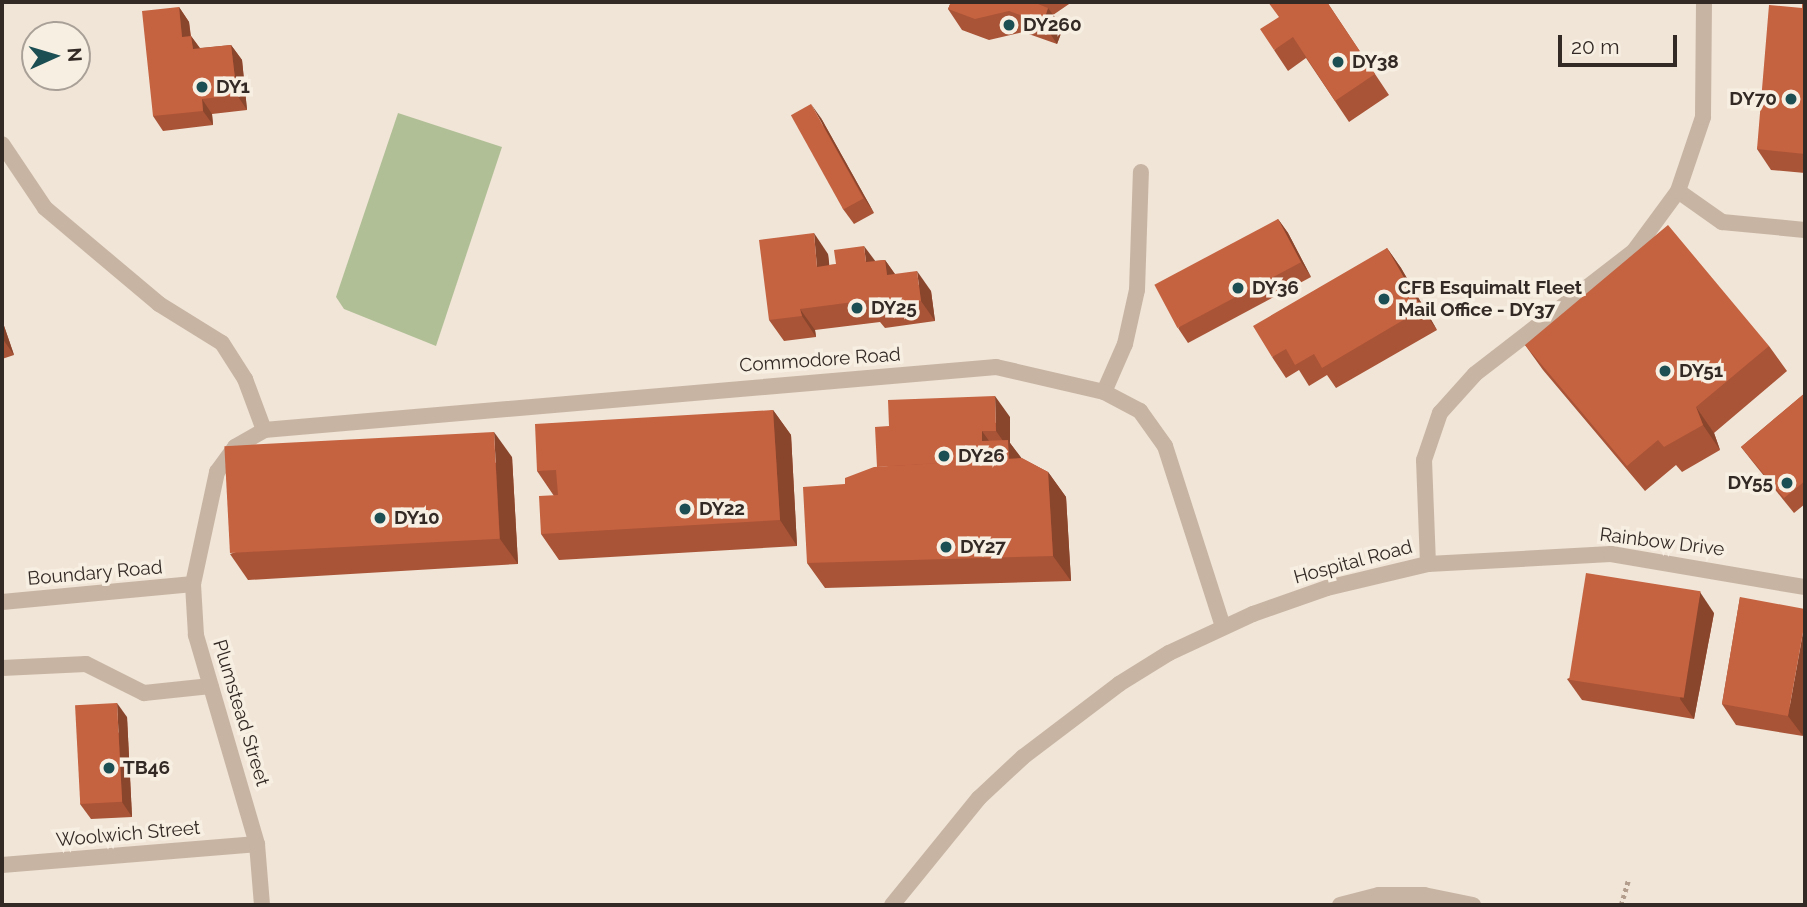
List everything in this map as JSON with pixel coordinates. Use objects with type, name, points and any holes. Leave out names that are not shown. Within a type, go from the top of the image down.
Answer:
[{"type":"lane","name":"Hospital Road","points":[[892,905],[942,839],[1023,757],[1119,684],[1223,627],[1327,587],[1428,564],[1424,460],[1440,413],[1475,374],[1634,251],[1678,191],[1703,117],[1704,2]]},
{"type":"lane","points":[[2,144],[45,208],[159,304],[222,343],[245,379],[264,430]]},
{"type":"lane","points":[[1104,392],[1125,344],[1137,290],[1142,172]]},
{"type":"lane","points":[[1678,191],[1722,222],[1805,230]]},
{"type":"lane","name":"Commodore Road","points":[[264,430],[996,368],[1104,392],[1140,411],[1165,446],[1223,627]]},
{"type":"lane","name":"Plumstead Street","points":[[262,905],[257,844],[196,635],[193,584],[218,472],[235,447],[264,430]]},
{"type":"lane","name":"Rainbow Drive","points":[[1428,564],[1611,554],[1805,587]]},
{"type":"lane","name":"Boundary Road","points":[[2,602],[193,584]]},
{"type":"lane","points":[[2,668],[86,664],[144,693],[211,686]]},
{"type":"lane","name":"Woolwich Street","points":[[2,865],[257,844]]},
{"type":"lane","points":[[1340,905],[1379,895],[1424,895],[1473,905]]},
{"type":"path","points":[[1621,905],[1628,881]]},
{"type":"green space","points":[[398,113],[502,147],[436,346],[344,309],[336,297]]},
{"type":"building","points":[[951,2],[1033,2],[1048,8],[1043,23],[1009,11],[975,19],[948,9]]},
{"type":"building","name":"DY38","points":[[1268,2],[1327,2],[1375,74],[1335,101],[1293,37],[1274,50],[1260,29],[1279,17]]},
{"type":"building","points":[[1802,2],[1805,2],[1805,154],[1757,149],[1769,5],[1802,8]]},
{"type":"building","name":"DY1","points":[[179,7],[182,37],[191,36],[193,49],[231,45],[237,95],[202,99],[203,111],[153,116],[142,11]]},
{"type":"building","points":[[811,104],[863,198],[843,210],[791,115]]},
{"type":"building","name":"DY36","points":[[1278,219],[1301,262],[1177,328],[1154,285]]},
{"type":"building","name":"DY51","points":[[1668,225],[1769,346],[1696,407],[1703,425],[1664,447],[1658,440],[1627,466],[1525,345]]},
{"type":"building","points":[[814,233],[817,267],[836,264],[834,250],[864,246],[866,262],[885,260],[887,275],[917,271],[921,301],[870,307],[869,300],[800,309],[802,316],[769,320],[759,240]]},
{"type":"building","name":"CFB Esquimalt Fleet Mail Office - DY37","points":[[1387,248],[1422,309],[1322,368],[1314,354],[1295,365],[1286,349],[1272,357],[1253,326]]},
{"type":"building","name":"DY55","points":[[1805,393],[1805,481],[1784,498],[1741,447]]},
{"type":"building","points":[[995,396],[996,431],[982,431],[982,441],[1008,440],[1009,459],[877,467],[875,427],[889,426],[888,400]]},
{"type":"building","name":"DY22","points":[[773,410],[780,520],[541,534],[539,496],[558,495],[556,470],[537,471],[535,424]]},
{"type":"building","name":"DY10","points":[[494,432],[500,539],[230,553],[224,446]]},
{"type":"building","name":"DY27","points":[[1022,458],[1048,472],[1053,556],[807,563],[803,487],[845,484],[845,478],[874,467]]},
{"type":"building","points":[[1586,573],[1701,591],[1684,698],[1569,680]]},
{"type":"building","points":[[1740,597],[1805,609],[1788,716],[1722,704]]},
{"type":"building","name":"TB46","points":[[117,703],[122,802],[80,804],[75,705]]},
{"type":"place","name":"DY260","points":[[1009,25]]},
{"type":"place","name":"DY38","points":[[1338,62]]},
{"type":"place","name":"DY1","points":[[202,87]]},
{"type":"place","name":"DY70","points":[[1791,99]]},
{"type":"place","name":"DY36","points":[[1238,288]]},
{"type":"place","name":"CFB Esquimalt Fleet Mail Office - DY37","points":[[1384,299]]},
{"type":"place","name":"DY25","points":[[857,308]]},
{"type":"place","name":"DY51","points":[[1665,371]]},
{"type":"place","name":"DY26","points":[[944,456]]},
{"type":"place","name":"DY55","points":[[1787,483]]},
{"type":"place","name":"DY22","points":[[685,509]]},
{"type":"place","name":"DY10","points":[[380,518]]},
{"type":"place","name":"DY27","points":[[946,547]]},
{"type":"place","name":"TB46","points":[[109,768]]}]
